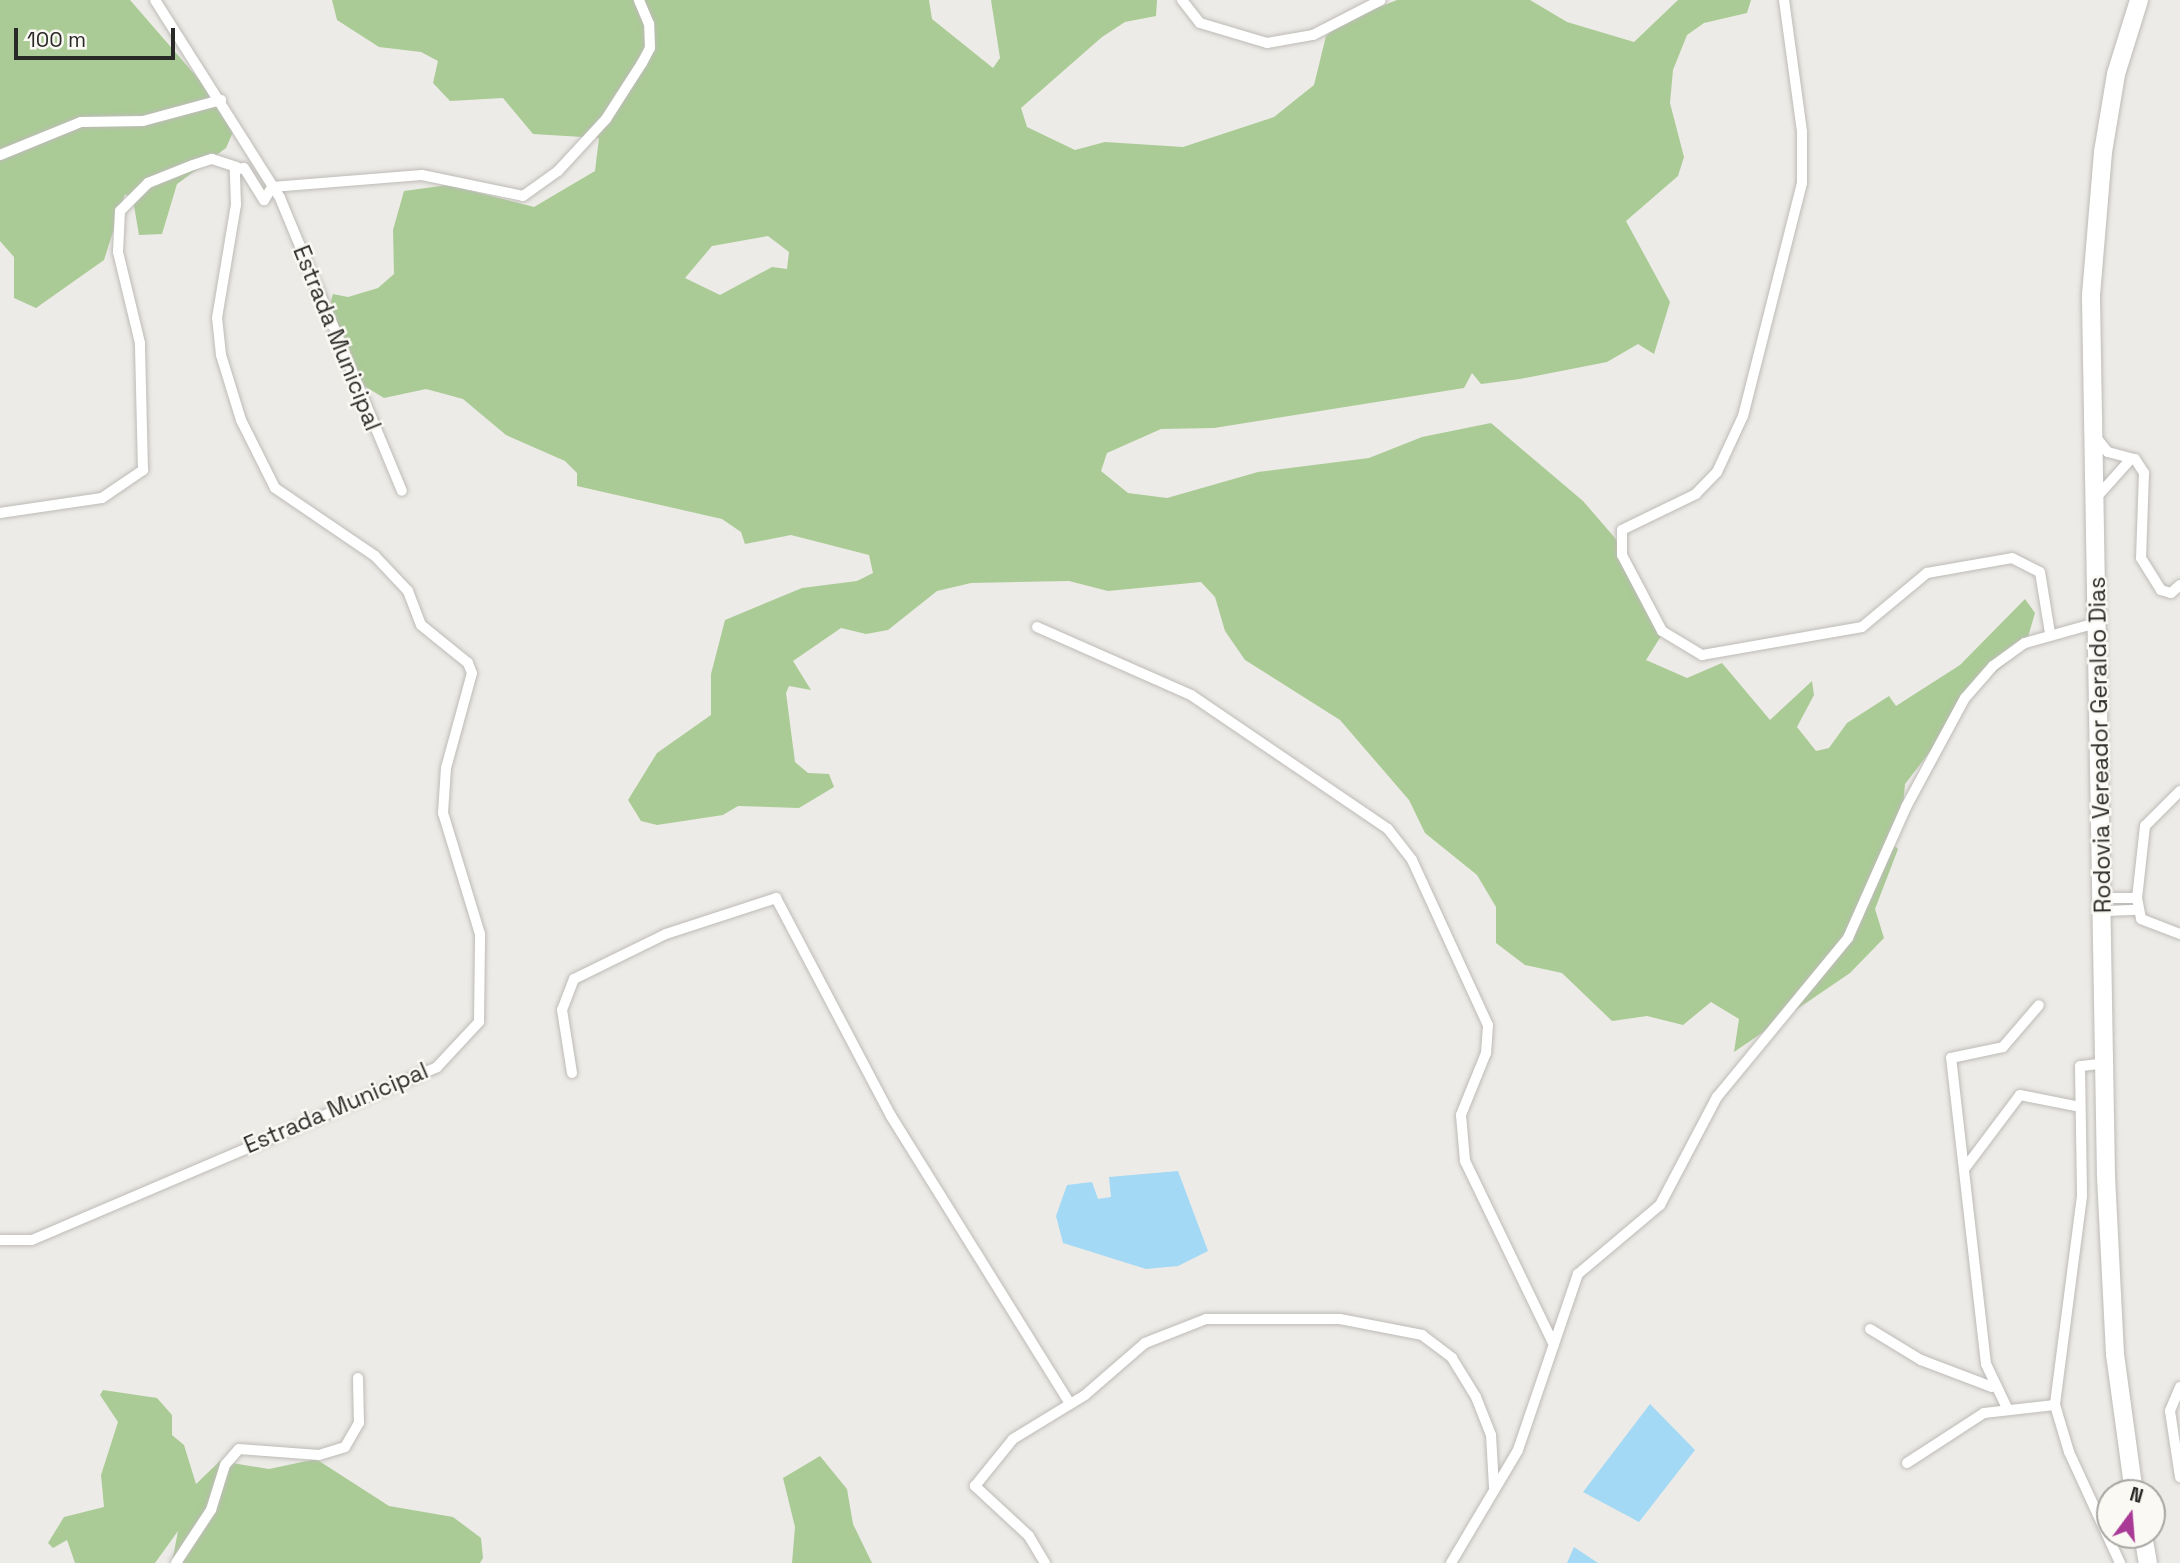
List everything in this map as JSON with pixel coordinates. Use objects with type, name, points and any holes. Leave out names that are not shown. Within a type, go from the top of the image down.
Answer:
[{"type":"main road","name":"Rodovia Vereador Geraldo Dias","points":[[2132,1479],[2111,1296],[2105,904],[2095,624],[2091,295],[2103,152],[2116,74],[2139,0]]},
{"type":"street","name":"Estrada Municipal","points":[[155,0],[272,187],[402,491]]},
{"type":"street","points":[[0,513],[102,498],[144,470],[140,343],[118,252],[120,211],[140,188],[212,159],[244,168],[263,199],[272,187],[422,175],[523,196],[558,171],[606,119],[642,63],[650,48],[649,24],[639,0]]},
{"type":"street","points":[[1182,0],[1200,23],[1267,43],[1313,35],[1381,0]]},
{"type":"street","points":[[1784,0],[1802,132],[1802,183],[1743,416],[1717,472],[1696,494],[1622,530],[1622,555],[1662,631],[1702,654],[1862,627],[1927,573],[2012,558],[2040,572],[2050,633]]},
{"type":"street","points":[[0,155],[81,122],[143,121],[220,100]]},
{"type":"street","name":"Estrada Municipal","points":[[0,1240],[32,1240],[437,1067],[479,1022],[480,934],[443,813],[446,768],[472,673],[461,655],[421,625],[408,590],[375,556],[275,488],[261,469],[225,368],[217,318],[237,167]]},
{"type":"street","points":[[2094,435],[2108,452],[2129,461]]},
{"type":"street","points":[[2095,499],[2129,461],[2135,459],[2146,482],[2141,558],[2147,574],[2168,593],[2180,585]]},
{"type":"street","points":[[1451,1563],[1518,1450],[1578,1274],[1660,1205],[1717,1097],[1849,939],[1906,807],[1965,698],[2007,654],[2050,633],[2095,624]]},
{"type":"street","points":[[1037,627],[1191,695],[1388,829],[1412,860],[1488,1025],[1486,1053],[1461,1115],[1465,1161],[1554,1345]]},
{"type":"street","points":[[2180,791],[2145,826],[2137,903],[2159,931],[2180,934]]},
{"type":"street","points":[[572,1073],[562,1010],[575,979],[666,934],[776,898],[891,1116],[1070,1404]]},
{"type":"street","points":[[2105,904],[2137,903]]},
{"type":"street","points":[[2007,1408],[1992,1387],[1951,1058],[2003,1046],[2039,1006]]},
{"type":"street","points":[[2106,1063],[2080,1066],[2082,1196],[2055,1405],[2069,1452],[2120,1563]]},
{"type":"street","points":[[1965,1168],[2020,1095],[2080,1107]]},
{"type":"street","points":[[1045,1563],[1029,1535],[975,1486],[1004,1446],[1070,1404],[1145,1343],[1206,1319],[1340,1320],[1411,1332],[1432,1340],[1466,1377],[1491,1435],[1494,1487]]},
{"type":"street","points":[[1870,1329],[1921,1360],[1992,1387]]},
{"type":"street","points":[[176,1563],[211,1510],[225,1465],[239,1449],[319,1455],[345,1447],[359,1423],[358,1378]]},
{"type":"street","points":[[2180,1387],[2170,1411],[2180,1477]]},
{"type":"street","points":[[1907,1463],[1965,1420],[2007,1408],[2055,1405]]},
{"type":"green space","points":[[0,0],[130,0],[216,99],[233,132],[226,148],[177,184],[162,234],[139,235],[133,200],[125,194],[104,260],[36,308],[14,298],[14,257],[0,241]]},
{"type":"green space","points":[[332,0],[929,0],[932,19],[993,68],[1000,58],[991,0],[1157,0],[1156,16],[1125,22],[1102,37],[1021,108],[1027,127],[1075,150],[1105,142],[1183,147],[1274,117],[1314,85],[1326,36],[1344,21],[1397,0],[1530,0],[1567,22],[1634,42],[1678,0],[1751,0],[1747,13],[1704,23],[1687,35],[1673,70],[1670,103],[1684,157],[1678,176],[1626,221],[1670,302],[1654,354],[1638,344],[1607,362],[1520,379],[1481,384],[1472,373],[1464,388],[1214,428],[1161,429],[1107,453],[1101,471],[1128,493],[1167,498],[1258,472],[1369,458],[1422,437],[1491,423],[1583,501],[1615,538],[1663,633],[1646,660],[1687,678],[1722,663],[1770,720],[1812,681],[1814,695],[1797,727],[1816,751],[1829,748],[1847,723],[1889,696],[1896,706],[1960,665],[2025,599],[2035,613],[2025,647],[1983,683],[1905,784],[1901,831],[1889,841],[1898,849],[1875,909],[1884,938],[1850,973],[1734,1052],[1739,1019],[1711,1002],[1683,1025],[1647,1016],[1612,1021],[1562,973],[1525,965],[1496,943],[1496,907],[1477,875],[1425,833],[1409,800],[1340,720],[1245,660],[1225,631],[1215,597],[1201,582],[1108,591],[1069,581],[971,583],[937,591],[888,630],[866,634],[841,628],[793,661],[811,690],[789,686],[786,693],[795,762],[808,773],[829,774],[834,787],[799,808],[738,806],[723,815],[657,825],[641,821],[628,800],[657,753],[711,715],[711,674],[725,620],[802,588],[857,581],[873,573],[869,555],[791,535],[745,544],[741,532],[722,519],[577,486],[577,473],[565,461],[506,435],[463,399],[426,389],[384,398],[361,384],[339,357],[331,301],[333,294],[348,297],[378,288],[394,274],[393,230],[404,191],[448,185],[534,207],[595,171],[599,138],[533,134],[503,98],[450,101],[433,83],[438,61],[421,52],[379,47],[337,20]],"holes":[[[768,236],[789,252],[787,269],[772,267],[720,295],[685,278],[712,246]]]},
{"type":"green space","points":[[103,1390],[157,1398],[172,1415],[172,1435],[184,1445],[196,1484],[220,1461],[269,1469],[316,1459],[389,1506],[453,1517],[481,1538],[483,1558],[480,1563],[172,1563],[178,1531],[155,1563],[75,1563],[67,1540],[53,1548],[48,1543],[64,1517],[104,1507],[101,1475],[118,1422],[100,1395]]},
{"type":"green space","points":[[820,1456],[847,1489],[853,1524],[872,1563],[792,1563],[795,1527],[783,1478]]},
{"type":"water","points":[[1178,1171],[1208,1251],[1178,1266],[1146,1269],[1063,1243],[1056,1216],[1067,1185],[1092,1182],[1098,1199],[1111,1197],[1109,1177]]},
{"type":"water","points":[[1650,1404],[1695,1450],[1639,1522],[1583,1492]]},
{"type":"water","points":[[1574,1547],[1598,1563],[1567,1563]]}]
